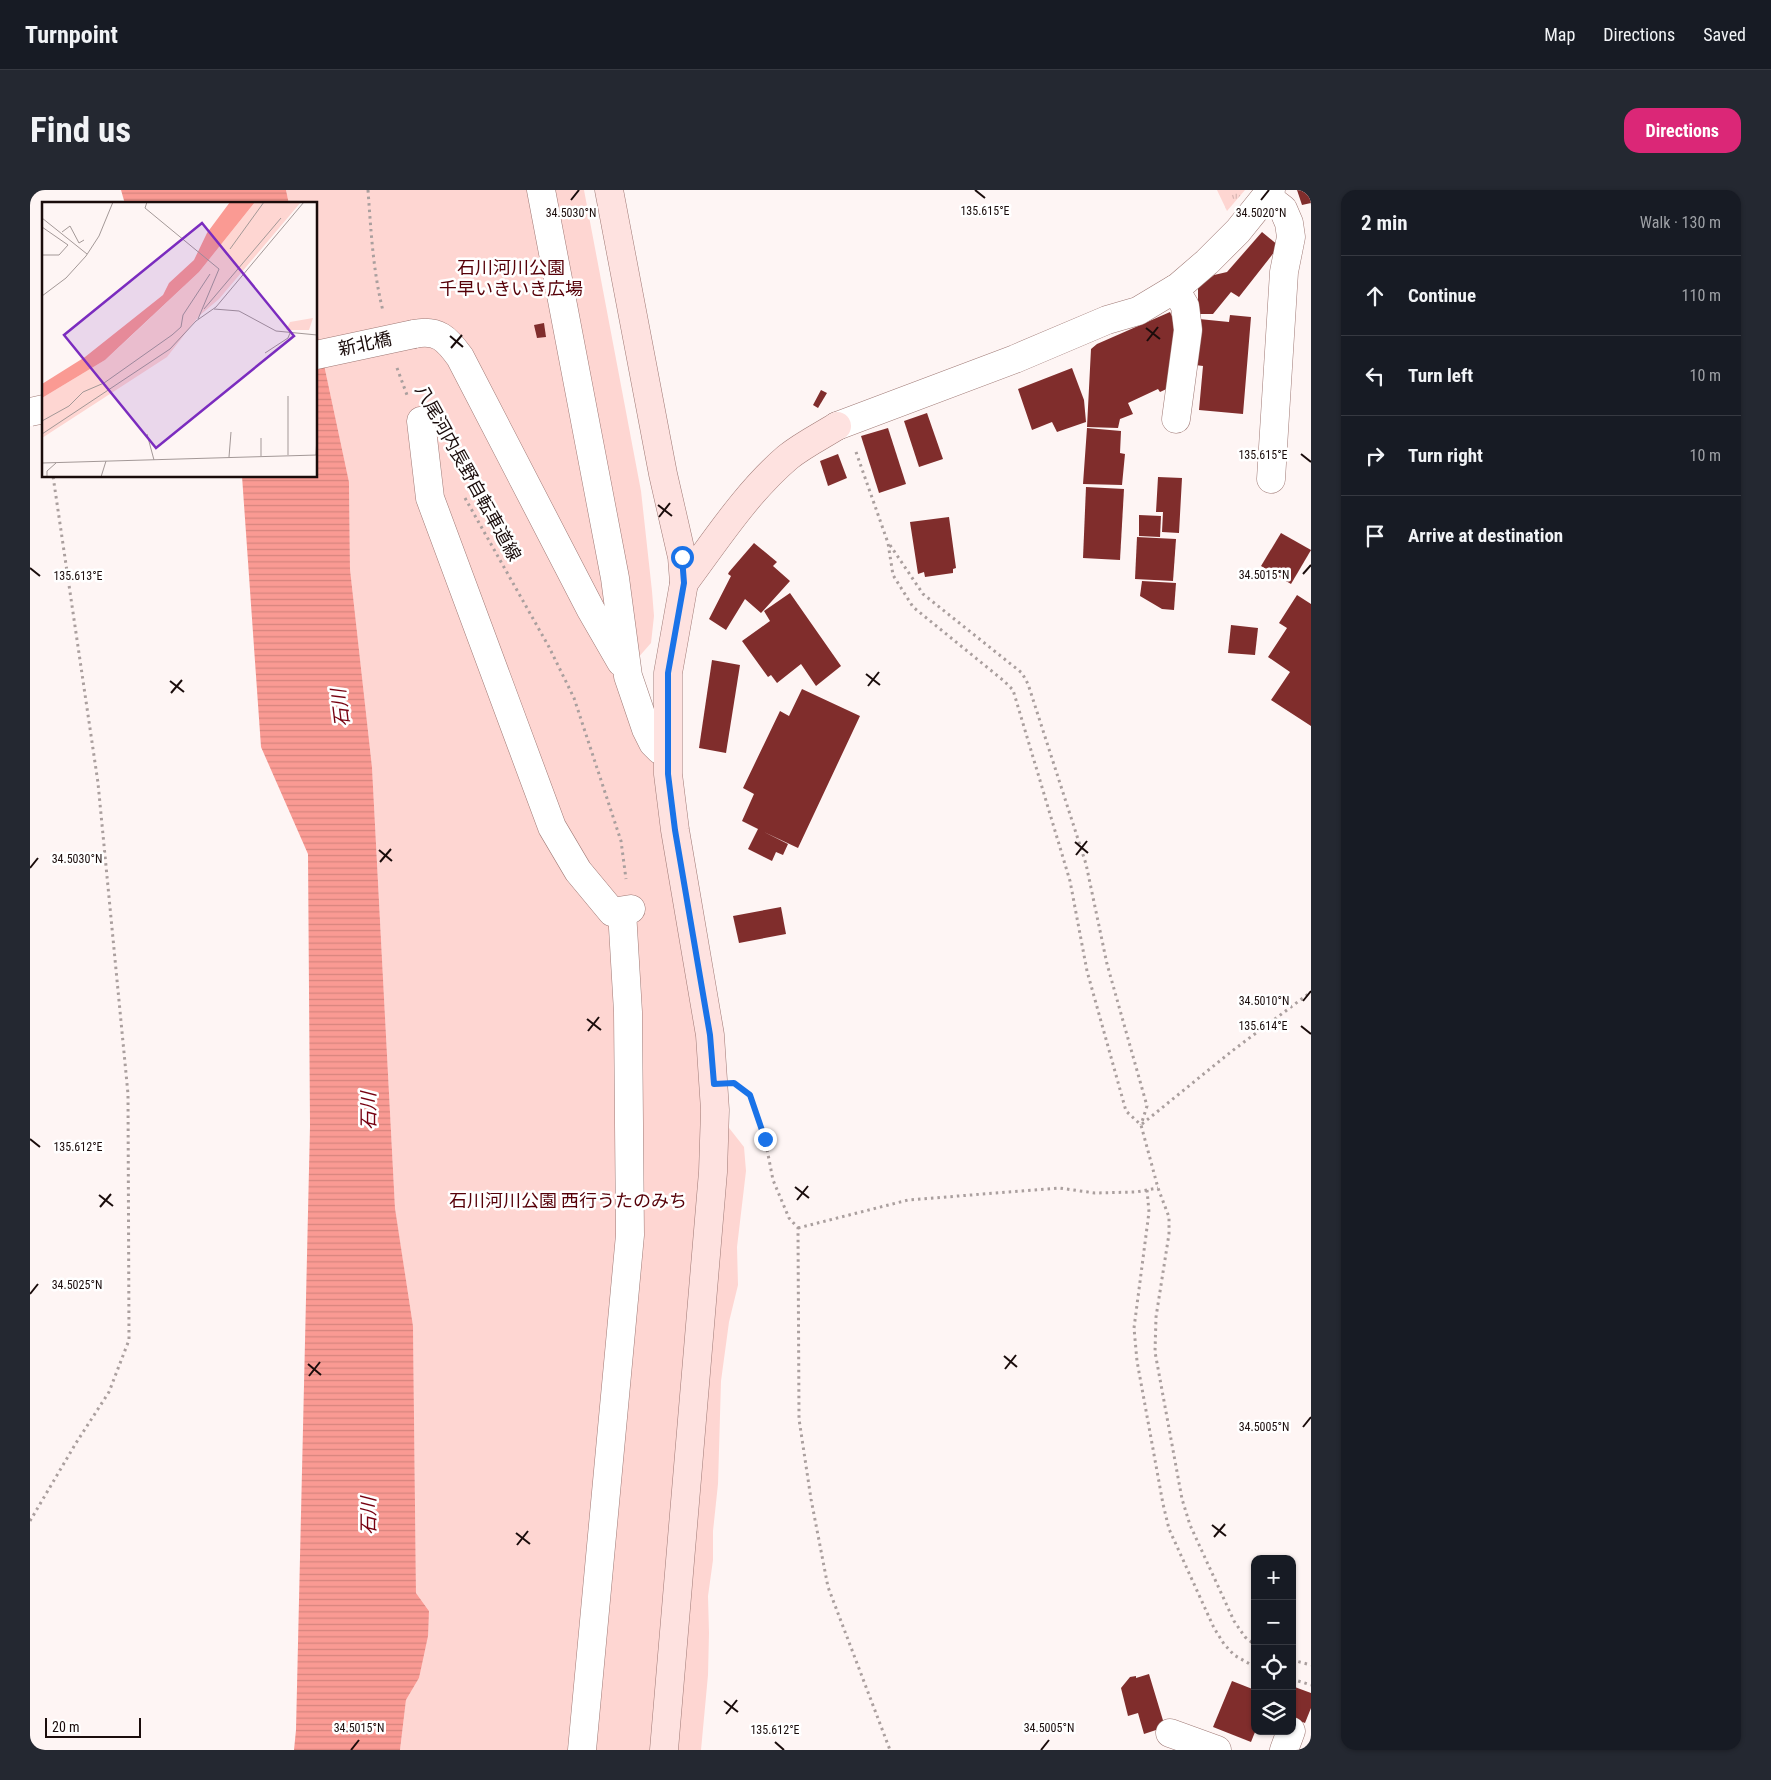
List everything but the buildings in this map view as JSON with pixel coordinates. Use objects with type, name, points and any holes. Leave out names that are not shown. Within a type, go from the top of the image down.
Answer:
[{"type":"street","points":[[541,190],[615,578],[628,676],[646,729],[653,743],[660,750],[667,752]]},
{"type":"street","points":[[609,190],[663,474],[682,557],[684,583],[668,673],[668,774],[675,830],[710,1035],[715,1110],[713,1172],[664,1750]]},
{"type":"street","points":[[684,583],[758,487],[789,456],[841,425],[1015,359],[1107,320],[1138,311],[1175,288],[1207,262],[1238,232],[1269,193],[1283,209],[1289,223],[1291,237],[1284,272],[1271,479]]},
{"type":"street","points":[[1175,288],[1185,306],[1188,330],[1176,419]]},
{"type":"street","name":"新北橋","points":[[318,355],[420,333],[438,334],[448,340],[460,357],[591,610],[609,638],[628,676]]},
{"type":"street","points":[[421,421],[430,498],[552,827],[578,871],[612,912],[626,910],[630,1235],[582,1750]]},
{"type":"street","points":[[1170,1732],[1217,1750]]},
{"type":"street","points":[[1284,1750],[1290,1735]]},
{"type":"path","points":[[368,190],[374,262],[384,316]]},
{"type":"path","name":"八尾河内長野自転車道線","points":[[395,360],[409,401],[421,421]]},
{"type":"path","points":[[841,425],[888,543],[923,594],[1022,673],[1028,684],[1086,864],[1107,964],[1147,1106],[1141,1125],[1168,1217],[1169,1234],[1156,1317],[1155,1352],[1182,1499],[1190,1525],[1234,1621],[1245,1637],[1251,1642]]},
{"type":"path","points":[[30,1521],[108,1392],[129,1340],[128,1094],[98,783],[53,478]]},
{"type":"path","name":"八尾河内長野自転車道線","points":[[462,493],[549,647],[574,698]]},
{"type":"path","points":[[888,543],[893,575],[913,607],[1013,690],[1070,881],[1087,971],[1126,1112],[1141,1125]]},
{"type":"path","points":[[1141,1125],[1232,1051],[1311,992]]},
{"type":"path","points":[[714,1084],[734,1083],[750,1095],[765,1139],[773,1180],[789,1218],[798,1228],[799,1419],[811,1499],[828,1587],[890,1750]]},
{"type":"path","points":[[798,1228],[908,1200],[1059,1188],[1095,1192],[1136,1192],[1158,1188]]},
{"type":"path","points":[[1147,1190],[1150,1212],[1134,1328],[1136,1361],[1163,1504],[1170,1529],[1214,1628],[1234,1655],[1251,1665]]},
{"type":"path","points":[[1296,1661],[1311,1665]]},
{"type":"path","points":[[1296,1680],[1311,1685]]},
{"type":"green space","name":"石川河川公園 西行うたのみち","points":[[286,190],[584,190],[641,491],[654,616],[651,643],[637,659],[715,1110],[744,1147],[746,1171],[737,1247],[738,1285],[729,1322],[721,1381],[718,1484],[713,1531],[713,1560],[708,1596],[708,1675],[701,1750],[400,1750],[406,1700],[419,1678],[429,1611],[416,1593],[413,1327],[395,1208],[372,767],[350,569],[349,482],[318,336],[318,202],[289,202]]},
{"type":"green space","points":[[1217,190],[1245,190],[1227,211]]},
{"type":"water","points":[[121,190],[286,190],[289,202],[124,202]]},
{"type":"water","name":"石川","points":[[318,336],[349,482],[350,569],[372,767],[395,1208],[413,1326],[416,1593],[429,1611],[428,1636],[419,1678],[406,1700],[400,1750],[294,1750],[310,1126],[308,854],[261,747],[242,478],[318,478]]},
{"type":"route","points":[[682,557],[684,583],[668,673],[668,774],[675,830],[710,1035],[714,1084],[734,1083],[750,1095],[765,1139]]},
{"type":"park label","name":"石川河川公園 千早いきいき広場","points":[[511,278]]}]
